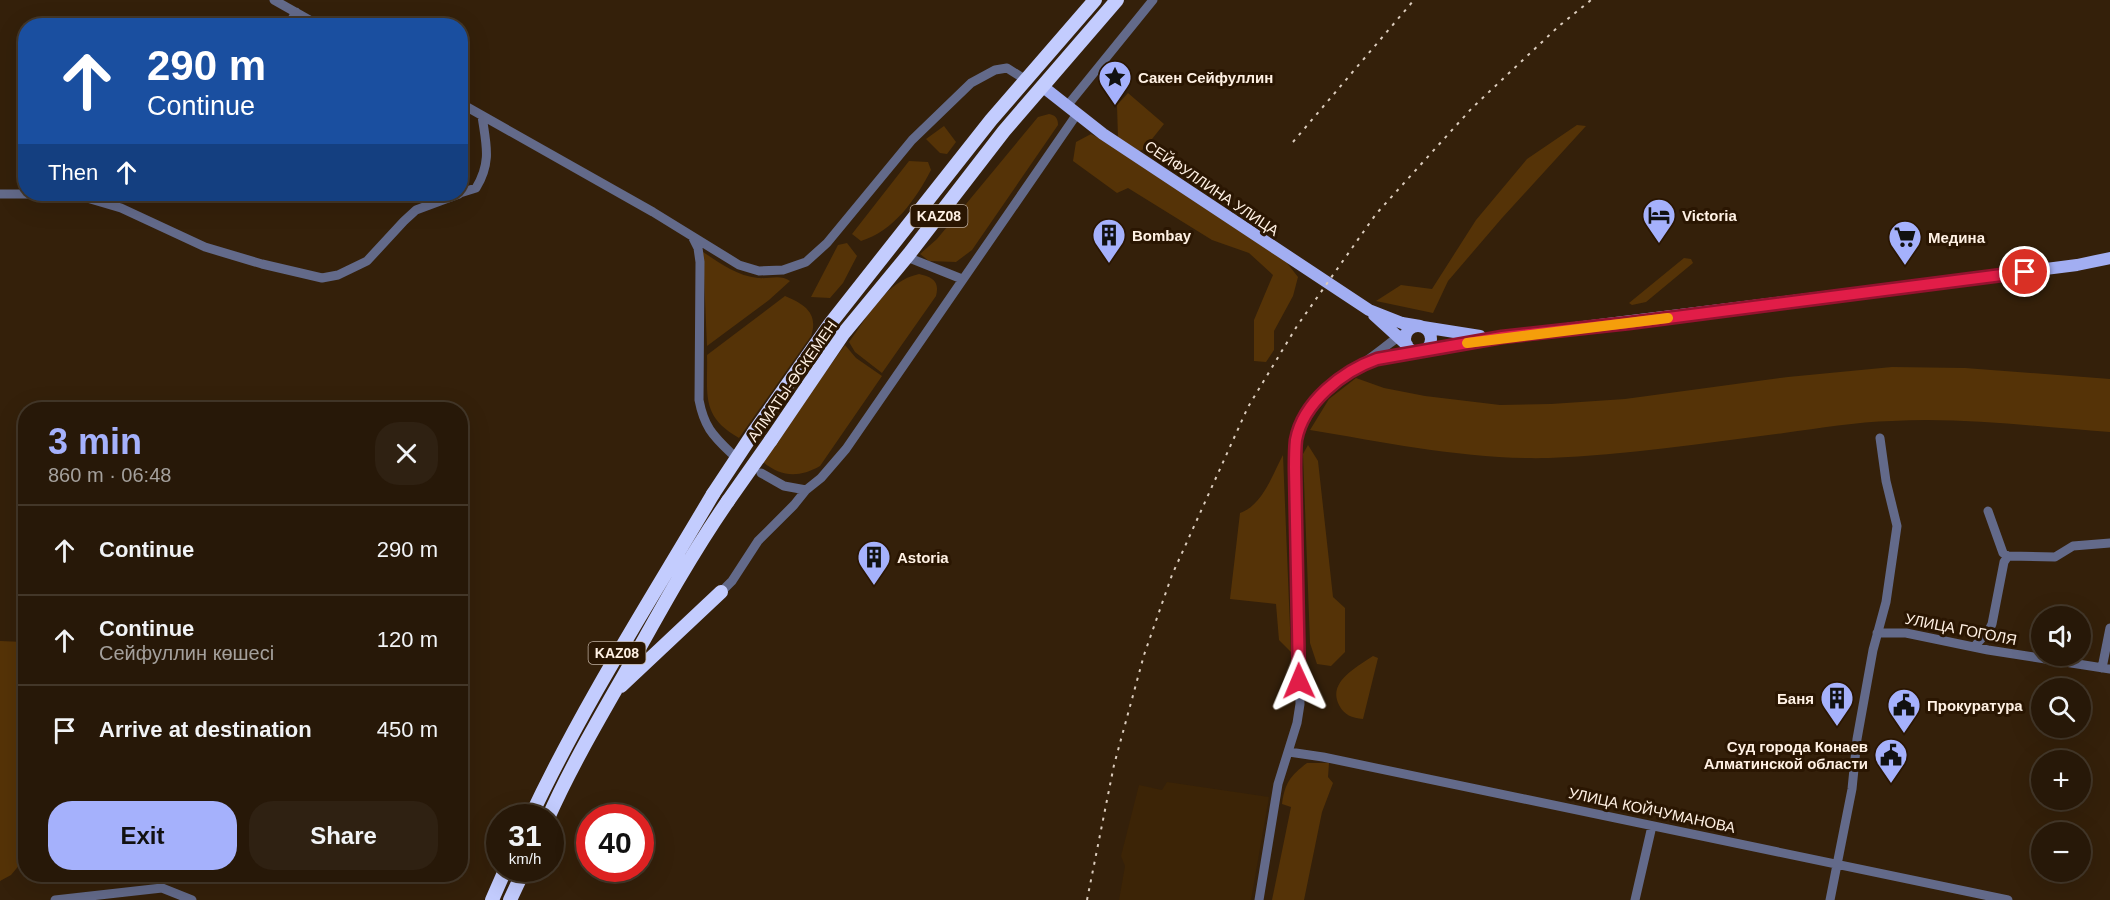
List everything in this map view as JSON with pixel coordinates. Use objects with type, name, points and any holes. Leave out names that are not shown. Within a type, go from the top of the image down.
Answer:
[{"type":"highway","name":"АЛМАТЫ-ӨСКЕМЕН","points":[[537,804],[581,716],[713,494],[754,432],[830,324],[991,120],[1095,0]]},
{"type":"highway","name":"АЛМАТЫ-ӨСКЕМЕН","points":[[554,804],[566,779],[709,528],[843,334],[907,257],[978,162],[1117,0]]},
{"type":"highway","points":[[615,692],[721,592]]},
{"type":"highway","points":[[492,900],[500,882]]},
{"type":"highway","points":[[510,900],[518,882]]},
{"type":"main road","name":"СЕЙФУЛЛИНА УЛИЦА","points":[[1042,86],[1103,134],[1369,310]]},
{"type":"main road","points":[[1369,310],[1410,349],[1421,351],[1502,337],[1919,286],[2077,265],[2110,258]]},
{"type":"main road","points":[[1369,310],[1427,330],[1431,339],[1430,344],[1421,351]]},
{"type":"main road","points":[[1402,341],[1417,327],[1477,336],[1502,337]]},
{"type":"street","points":[[274,0],[306,18]]},
{"type":"street","points":[[721,592],[732,582],[758,541],[806,490],[821,478],[846,448],[962,279],[1072,110],[1153,0]]},
{"type":"street","points":[[293,18],[296,12]]},
{"type":"street","points":[[468,108],[653,212],[739,265],[759,271],[783,270],[806,262],[828,243],[912,140],[970,83],[995,70],[1007,68],[1026,80]]},
{"type":"street","points":[[468,190],[476,188],[486,168],[487,150],[482,116]]},
{"type":"street","points":[[0,194],[18,194]]},
{"type":"street","points":[[98,201],[121,207],[205,246],[262,264],[322,278],[338,275],[367,261],[416,210],[439,201]]},
{"type":"street","points":[[693,238],[698,248],[700,262],[699,400],[702,417],[709,430],[731,453]]},
{"type":"street","points":[[907,257],[962,279]]},
{"type":"street","points":[[1259,900],[1278,784],[1289,752],[1300,705],[1296,440],[1307,413],[1341,377],[1402,341]]},
{"type":"street","points":[[1361,364],[1421,351]]},
{"type":"street","points":[[1830,900],[1852,789],[1857,739],[1877,633],[1886,602],[1897,526],[1886,481],[1880,438]]},
{"type":"street","points":[[761,472],[784,486],[806,490]]},
{"type":"street","points":[[1988,511],[2003,553],[2008,556],[2055,557],[2073,546],[2110,543]]},
{"type":"street","points":[[1974,647],[1992,624],[2004,562],[2008,556]]},
{"type":"street","points":[[2106,669],[2110,628]]},
{"type":"street","name":"УЛИЦА ГОГОЛЯ","points":[[1877,633],[1906,633],[2019,656],[2106,669]]},
{"type":"street","name":"УЛИЦА КОЙЧУМАНОВА","points":[[1289,752],[1323,757],[2008,900]]},
{"type":"street","points":[[1635,900],[1652,825]]},
{"type":"street","points":[[55,900],[162,888],[192,900]]},
{"type":"shaded area","points":[[1128,93],[1164,124],[1144,149],[1139,151],[1118,138],[1117,105]]},
{"type":"shaded area","points":[[1049,114],[1056,117],[1058,125],[972,250],[956,262],[929,261],[920,254],[937,239],[1038,117]]},
{"type":"shaded area","points":[[1577,125],[1586,126],[1448,281],[1433,313],[1376,301],[1401,285],[1432,289],[1476,220],[1527,159]]},
{"type":"shaded area","points":[[944,126],[956,142],[947,154],[940,153],[926,139]]},
{"type":"shaded area","points":[[1091,134],[1283,258],[1298,277],[1293,296],[1274,331],[1274,350],[1266,362],[1254,361],[1254,320],[1273,275],[1249,253],[1212,240],[1128,188],[1117,193],[1073,161],[1076,142]]},
{"type":"shaded area","points":[[909,161],[928,162],[931,170],[925,181],[911,203],[894,222],[884,230],[861,241],[852,234]]},
{"type":"shaded area","points":[[847,243],[857,256],[843,283],[830,298],[811,297],[838,245]]},
{"type":"shaded area","points":[[703,252],[743,275],[758,278],[783,278],[790,281],[769,300],[707,346]]},
{"type":"shaded area","points":[[1684,258],[1691,259],[1693,263],[1646,302],[1632,305],[1629,303]]},
{"type":"shaded area","points":[[919,274],[934,280],[937,287],[936,296],[882,373],[855,352],[849,342],[887,292],[907,278]]},
{"type":"shaded area","points":[[785,296],[808,310],[813,321],[811,336],[739,438],[726,430],[712,412],[707,393],[707,355]]},
{"type":"shaded area","points":[[845,345],[856,358],[882,376],[820,466],[797,474],[783,473],[770,467],[763,462]]},
{"type":"shaded area","points":[[1892,367],[1965,368],[2110,379],[2110,432],[1974,421],[1919,420],[1838,426],[1638,451],[1519,458],[1399,445],[1310,430],[1329,399],[1356,378],[1384,388],[1425,396],[1500,405],[1551,404],[1625,399],[1788,377]]},
{"type":"shaded area","points":[[1308,445],[1318,461],[1333,597],[1345,608],[1345,652],[1331,666],[1317,664],[1310,643],[1303,454]]},
{"type":"shaded area","points":[[1283,455],[1291,652],[1279,640],[1276,604],[1230,599],[1240,513],[1248,509],[1261,496]]},
{"type":"shaded area","points":[[0,641],[18,642],[18,867],[11,875],[0,881]]},
{"type":"shaded area","points":[[1373,656],[1378,658],[1363,719],[1352,717],[1346,714],[1339,705],[1336,697],[1337,689],[1345,676]]},
{"type":"shaded area","points":[[1307,763],[1329,763],[1328,777],[1333,783],[1322,812],[1304,900],[1272,900],[1291,807],[1282,804],[1285,791],[1292,776]]},
{"type":"shaded area","points":[[1167,782],[1269,797],[1251,900],[1119,900],[1125,866],[1121,856],[1139,785],[1162,790]]},
{"type":"railway","points":[[1293,142],[1414,0]]},
{"type":"railway","points":[[1087,900],[1114,765],[1144,655],[1172,575],[1248,407],[1297,326],[1376,214],[1472,108],[1559,26],[1591,0]]},
{"type":"slow traffic","points":[[1467,343],[1668,318]]},
{"type":"place","name":"Сакен Сейфуллин","points":[[1115,106]]},
{"type":"place","name":"Victoria","points":[[1659,244]]},
{"type":"place","name":"Bombay","points":[[1109,264]]},
{"type":"place","name":"Медина","points":[[1905,266]]},
{"type":"place","name":"Astoria","points":[[874,586]]},
{"type":"place","name":"Баня","points":[[1837,727]]},
{"type":"place","name":"Прокуратура","points":[[1904,734]]},
{"type":"place","name":"Суд города Конаев Алматинской области","points":[[1891,784]]},
{"type":"route","points":[[1299,681],[1296,440],[1299,428],[1316,401],[1341,377],[1361,364],[1377,359],[1502,337],[2025,272]]}]
